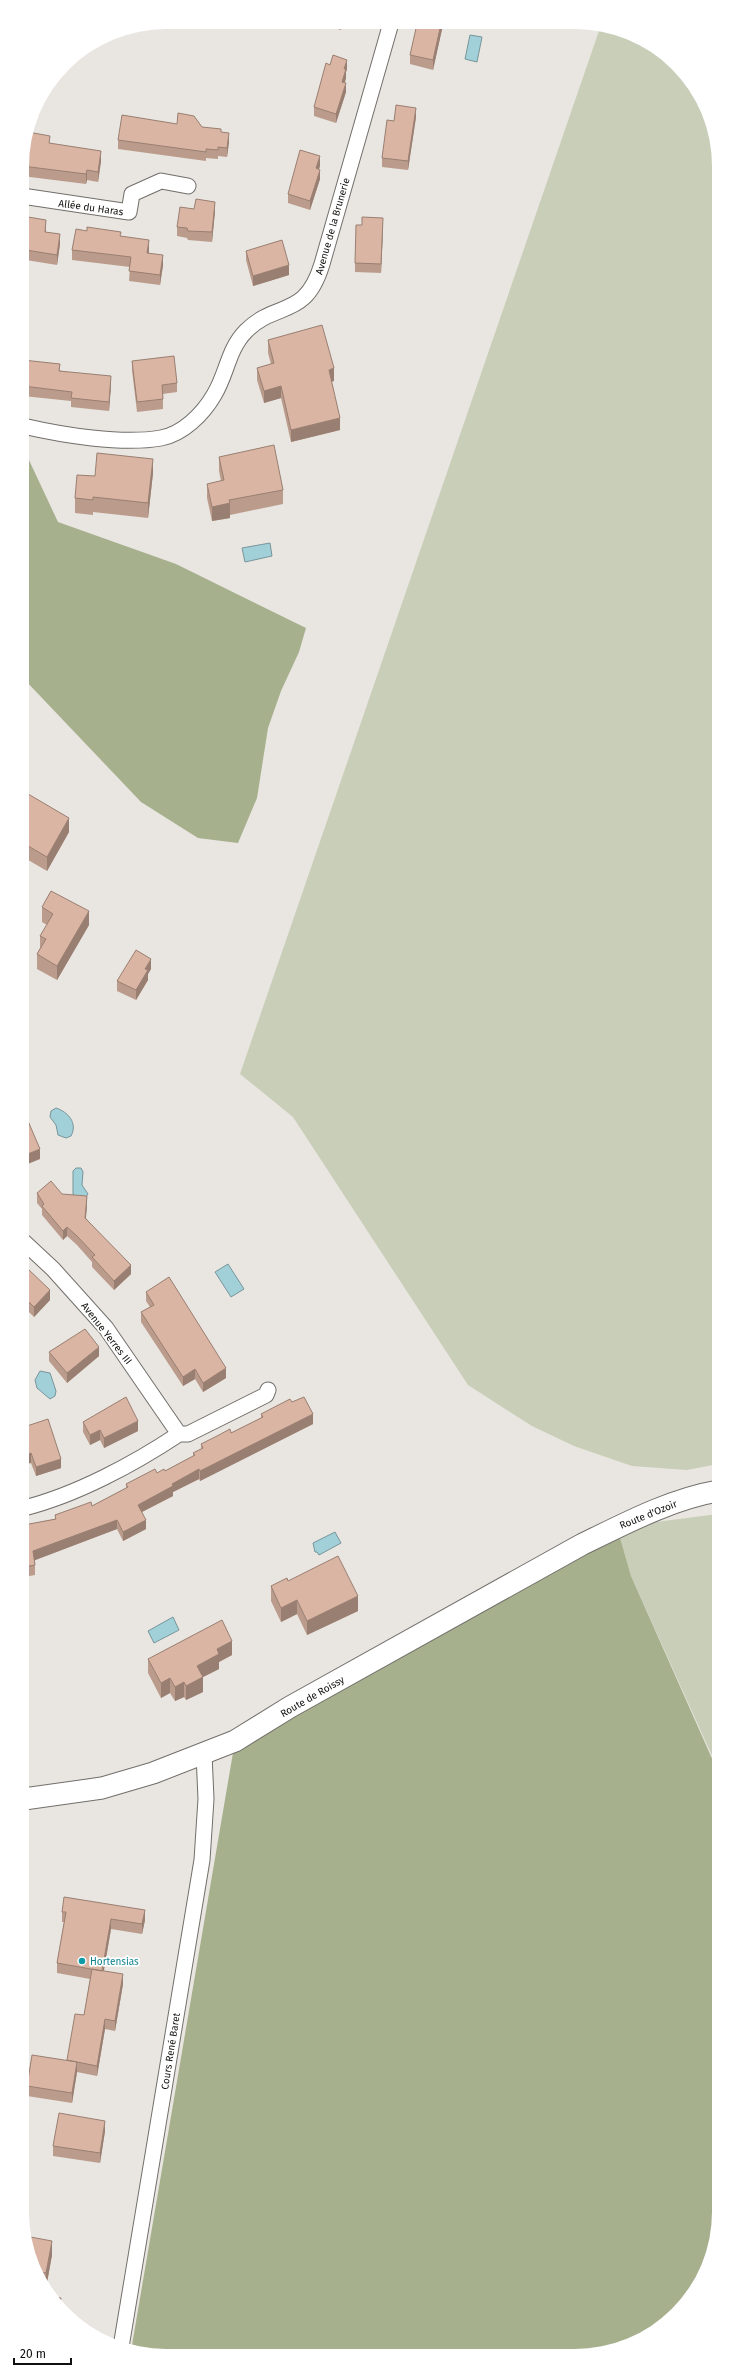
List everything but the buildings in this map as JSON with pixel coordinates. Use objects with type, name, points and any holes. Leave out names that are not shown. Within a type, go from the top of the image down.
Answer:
[{"type":"main road","name":"Route d'Ozoir","points":[[581,1545],[617,1527],[699,1494],[712,1492]]},
{"type":"main road","name":"Route de Roissy","points":[[29,1798],[102,1788],[153,1773],[235,1741],[290,1708],[581,1545]]},
{"type":"street","name":"Avenue de la Brunerie","points":[[29,427],[87,437],[130,439],[161,438],[181,429],[199,416],[215,394],[235,345],[241,337],[254,324],[301,301],[314,286],[322,264],[388,29]]},
{"type":"street","name":"Allée du Haras","points":[[29,197],[129,212],[132,194],[160,181],[188,186]]},
{"type":"street","name":"Avenue Yerres III","points":[[29,1247],[53,1269],[106,1328],[179,1434]]},
{"type":"street","points":[[29,1507],[45,1502],[94,1481],[156,1449],[179,1434],[188,1434],[266,1395],[268,1390]]},
{"type":"street","name":"Cours René Baret","points":[[122,2342],[202,1860],[206,1799],[204,1754]]},
{"type":"green space","points":[[599,31],[619,36],[644,47],[659,57],[684,82],[694,97],[705,122],[711,148],[712,1465],[687,1470],[632,1466],[574,1446],[532,1426],[468,1385],[293,1117],[240,1074]]},
{"type":"green space","points":[[29,460],[58,522],[176,564],[306,628],[299,652],[281,691],[268,728],[257,798],[238,843],[198,838],[141,802],[29,684]]},
{"type":"green space","points":[[712,1515],[712,1756],[631,1576],[617,1527]]},
{"type":"green space","points":[[617,1527],[631,1576],[712,1758],[712,2221],[702,2265],[694,2281],[684,2296],[665,2315],[644,2331],[619,2342],[584,2349],[157,2349],[132,2344],[235,1741]]},
{"type":"water","points":[[470,35],[482,37],[477,62],[465,59]]},
{"type":"water","points":[[270,543],[272,556],[245,562],[242,548]]},
{"type":"water","points":[[56,1108],[64,1112],[71,1119],[73,1131],[71,1136],[66,1138],[58,1135],[56,1125],[50,1117],[51,1111]]},
{"type":"water","points":[[76,1168],[81,1168],[83,1172],[82,1185],[88,1194],[84,1199],[73,1197],[73,1171]]},
{"type":"water","points":[[228,1264],[244,1289],[231,1297],[215,1272]]},
{"type":"water","points":[[40,1371],[50,1373],[56,1391],[55,1396],[50,1399],[37,1388],[35,1380]]},
{"type":"water","points":[[335,1532],[341,1543],[319,1555],[315,1552],[313,1543]]},
{"type":"water","points":[[173,1617],[179,1630],[154,1643],[148,1631]]},
{"type":"place","name":"Hortensias","points":[[82,1961]]}]
